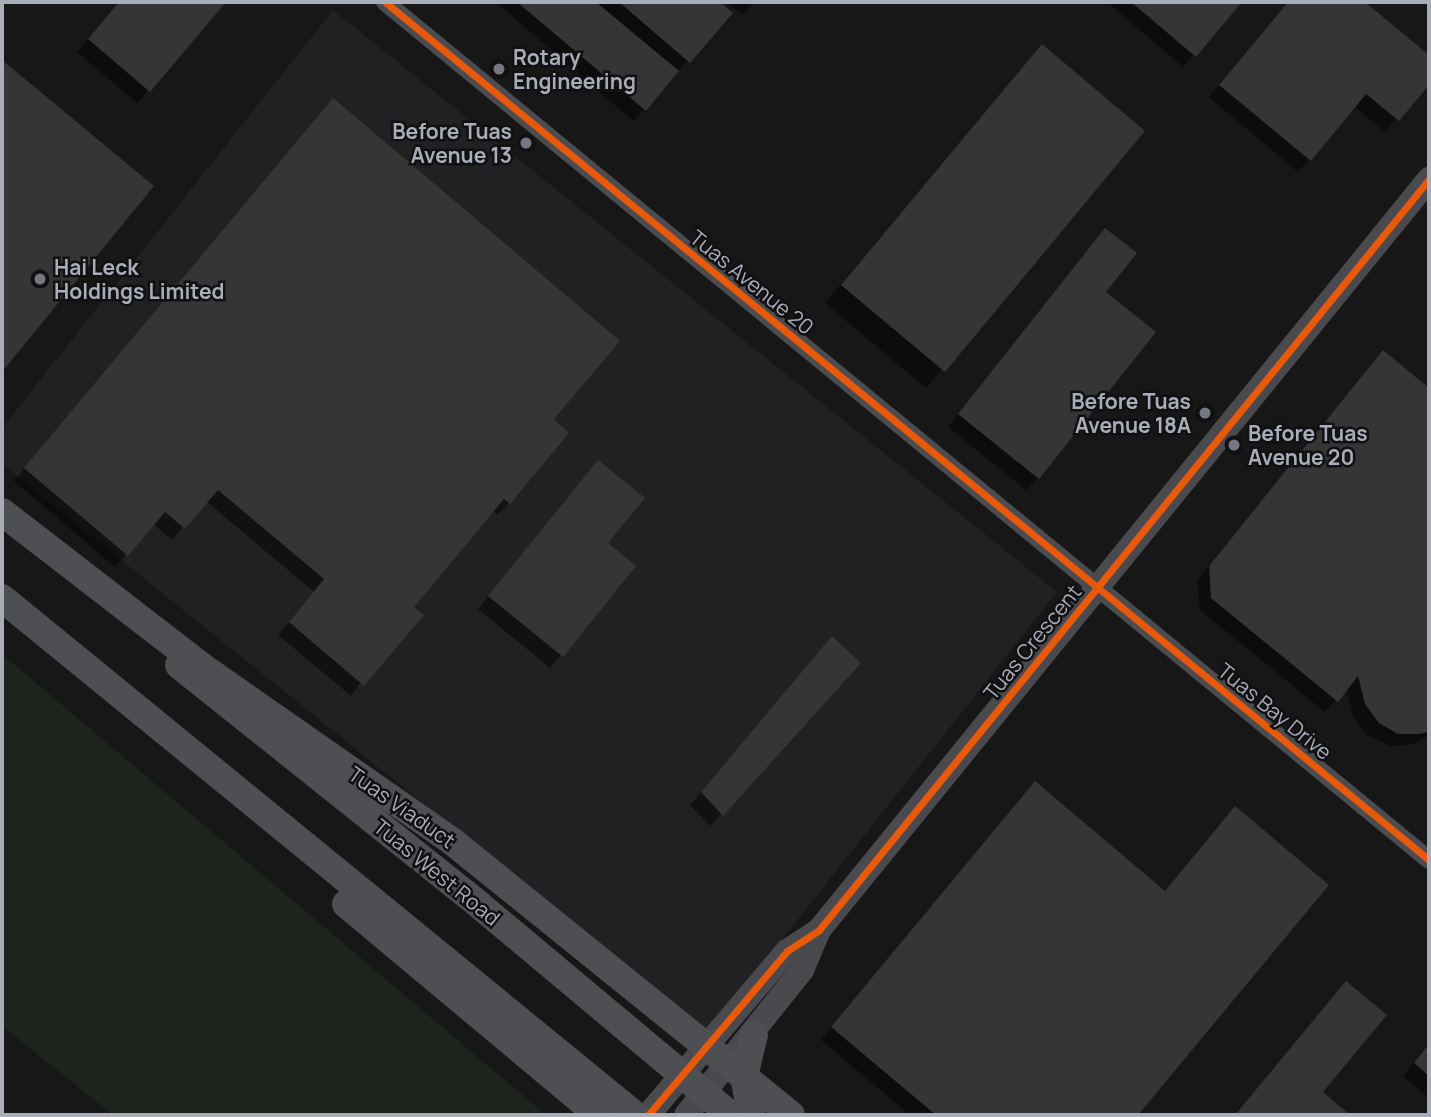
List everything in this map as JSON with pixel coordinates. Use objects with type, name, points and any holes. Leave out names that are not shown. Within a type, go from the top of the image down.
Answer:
[{"type":"main road","name":"Tuas Viaduct","points":[[2,512],[201,666],[453,842],[791,1115]]},
{"type":"main road","name":"Tuas West Road","points":[[2,523],[478,904],[681,1077],[694,1105],[730,1115]]},
{"type":"main road","points":[[2,598],[635,1115]]},
{"type":"main road","points":[[2,610],[598,1115]]},
{"type":"main road","points":[[751,1115],[744,1076],[754,1035]]},
{"type":"street","name":"Tuas Avenue 20","points":[[385,2],[1098,589]]},
{"type":"street","name":"Tuas Crescent","points":[[694,1105],[754,1035],[802,970],[819,930],[1429,179]]},
{"type":"street","name":"Tuas Bay Drive","points":[[1098,589],[1429,860]]},
{"type":"street","name":"Tuas Crescent","points":[[649,1115],[787,951],[819,930]]},
{"type":"shaded area","points":[[333,10],[1057,592],[708,1033],[2,464],[2,428]]},
{"type":"shaded area","points":[[2,654],[546,1115],[113,1115],[2,1026]]},
{"type":"building","points":[[119,2],[226,2],[150,92],[88,39]]},
{"type":"building","points":[[517,2],[596,2],[679,71],[646,111]]},
{"type":"building","points":[[619,2],[720,2],[733,13],[690,63]]},
{"type":"building","points":[[1131,2],[1242,2],[1196,57]]},
{"type":"building","points":[[1288,2],[1365,2],[1429,55],[1429,85],[1399,121],[1366,94],[1311,161],[1219,85]]},
{"type":"building","points":[[1042,44],[1145,131],[945,372],[841,285]]},
{"type":"building","name":"Hai Leck Holdings Limited","points":[[2,60],[154,186],[2,372]]},
{"type":"building","points":[[333,98],[620,341],[554,419],[569,433],[510,504],[504,499],[414,607],[424,615],[364,686],[289,622],[324,579],[218,490],[185,529],[165,512],[128,556],[24,468]]},
{"type":"building","points":[[1105,228],[1137,253],[1106,292],[1156,332],[1039,479],[958,414]]},
{"type":"building","points":[[1383,350],[1429,388],[1429,732],[1420,734],[1398,734],[1379,723],[1365,704],[1358,676],[1338,702],[1211,598],[1209,566]]},
{"type":"building","points":[[598,460],[645,498],[608,543],[636,566],[563,657],[488,596]]},
{"type":"building","points":[[832,636],[861,663],[723,816],[701,792]]},
{"type":"building","points":[[1035,781],[1165,891],[1235,806],[1329,885],[1138,1115],[936,1115],[831,1027]]},
{"type":"building","points":[[1346,981],[1387,1015],[1323,1092],[1350,1115],[1235,1115]]},
{"type":"building","points":[[1429,1044],[1429,1076],[1414,1063]]},
{"type":"cycle path","points":[[385,2],[1429,860]]},
{"type":"cycle path","points":[[648,1115],[787,951],[819,930],[1429,179]]},
{"type":"place","name":"Rotary Engineering","points":[[499,69]]},
{"type":"place","name":"Before Tuas Avenue 13","points":[[526,143]]},
{"type":"place","name":"Hai Leck Holdings Limited","points":[[40,279]]},
{"type":"place","name":"Before Tuas Avenue 18A","points":[[1205,413]]},
{"type":"place","name":"Before Tuas Avenue 20","points":[[1234,445]]}]
